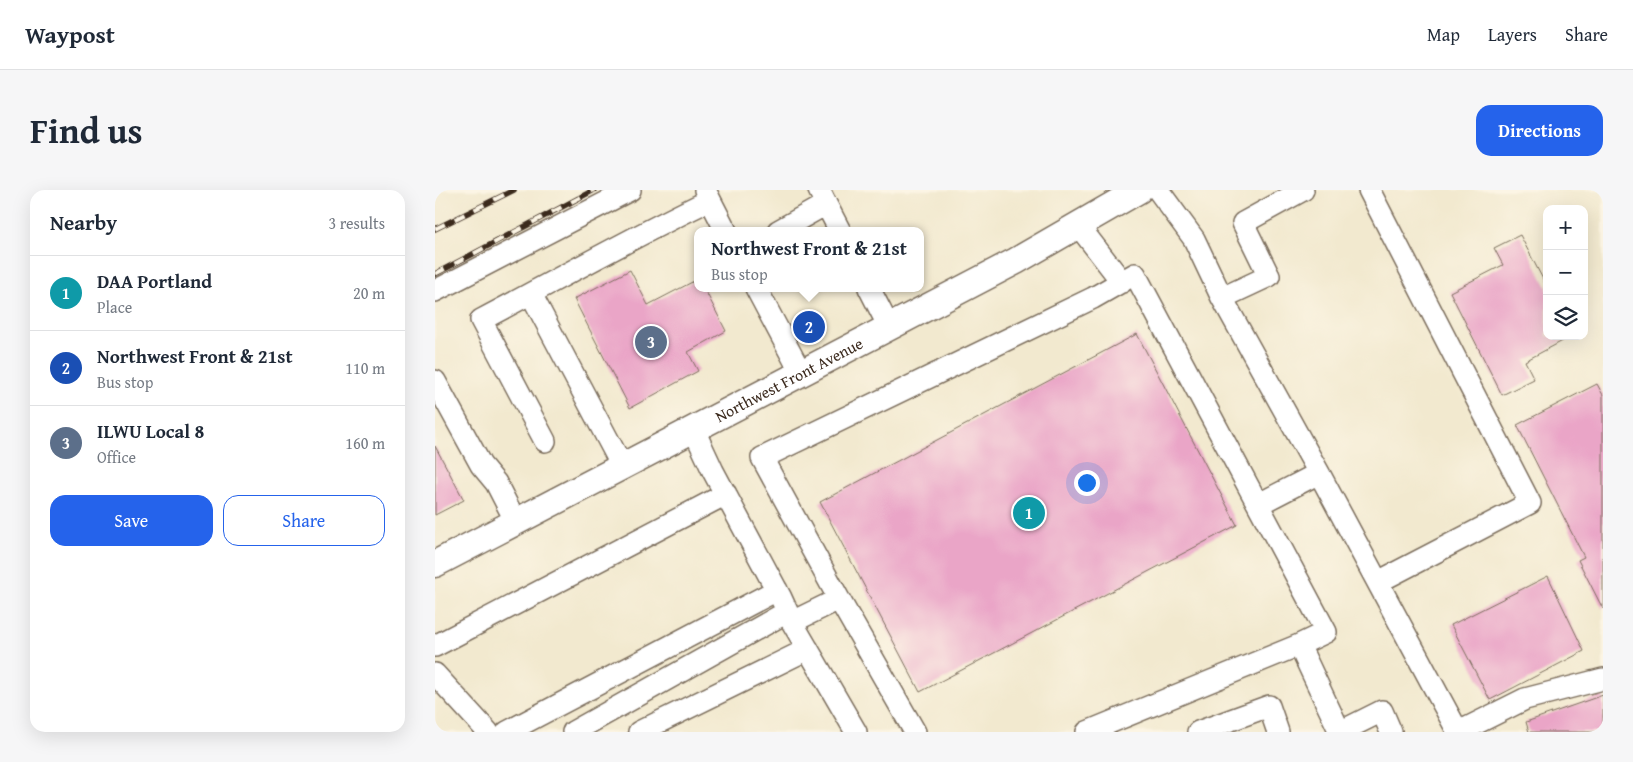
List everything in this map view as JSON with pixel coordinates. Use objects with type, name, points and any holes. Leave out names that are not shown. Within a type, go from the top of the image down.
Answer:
[{"type":"main road","name":"Northwest Front Avenue","points":[[435,564],[1016,261],[1139,190]]},
{"type":"street","points":[[435,291],[630,190]]},
{"type":"street","points":[[1158,190],[1194,239],[1223,298],[1458,732],[1525,699],[1603,679]]},
{"type":"street","points":[[1223,298],[1269,276],[1243,223],[1303,190]]},
{"type":"street","points":[[1369,190],[1530,503],[1378,582]]},
{"type":"street","points":[[545,441],[481,320],[659,224],[707,195],[724,227]]},
{"type":"street","points":[[783,227],[823,197],[838,227]]},
{"type":"street","points":[[1078,225],[1122,282]]},
{"type":"street","points":[[915,732],[839,599],[762,458],[1085,303],[1135,274],[1326,632],[1299,645],[1087,732]]},
{"type":"street","points":[[758,292],[801,373]]},
{"type":"street","points":[[871,292],[889,327]]},
{"type":"street","points":[[531,294],[622,466]]},
{"type":"street","points":[[435,381],[481,465],[496,483],[516,522]]},
{"type":"street","points":[[693,428],[790,617],[856,732]]},
{"type":"street","points":[[1259,504],[1319,473]]},
{"type":"street","points":[[435,646],[726,494]]},
{"type":"street","points":[[507,732],[777,590]]},
{"type":"street","points":[[573,732],[790,617],[839,599]]},
{"type":"street","points":[[1299,645],[1340,732],[1382,710],[1391,732]]},
{"type":"street","points":[[639,732],[808,649]]},
{"type":"street","points":[[435,674],[488,732]]},
{"type":"street","points":[[1198,732],[1269,706],[1278,732]]},
{"type":"building","points":[[1520,235],[1543,279],[1543,340],[1564,340],[1525,361],[1534,379],[1502,395],[1450,292],[1503,265],[1494,248]]},
{"type":"building","points":[[630,270],[648,305],[694,281],[694,292],[706,292],[726,331],[688,352],[698,371],[630,408],[574,299]]},
{"type":"building","points":[[1137,334],[1237,525],[920,692],[820,502]]},
{"type":"building","points":[[1597,384],[1603,395],[1603,609],[1578,560],[1584,557],[1517,425]]},
{"type":"building","points":[[435,446],[464,500],[435,515]]},
{"type":"building","points":[[1548,576],[1584,651],[1490,700],[1451,625]]},
{"type":"building","points":[[1603,695],[1603,732],[1529,732],[1526,722]]},
{"type":"railway","points":[[435,229],[514,190]]},
{"type":"railway","points":[[435,274],[594,190]]},
{"type":"place","name":"Northwest Front & 21st","points":[[809,327]]},
{"type":"place","name":"ILWU Local 8","points":[[651,342]]},
{"type":"place","name":"DAA Portland","points":[[1029,513]]}]
